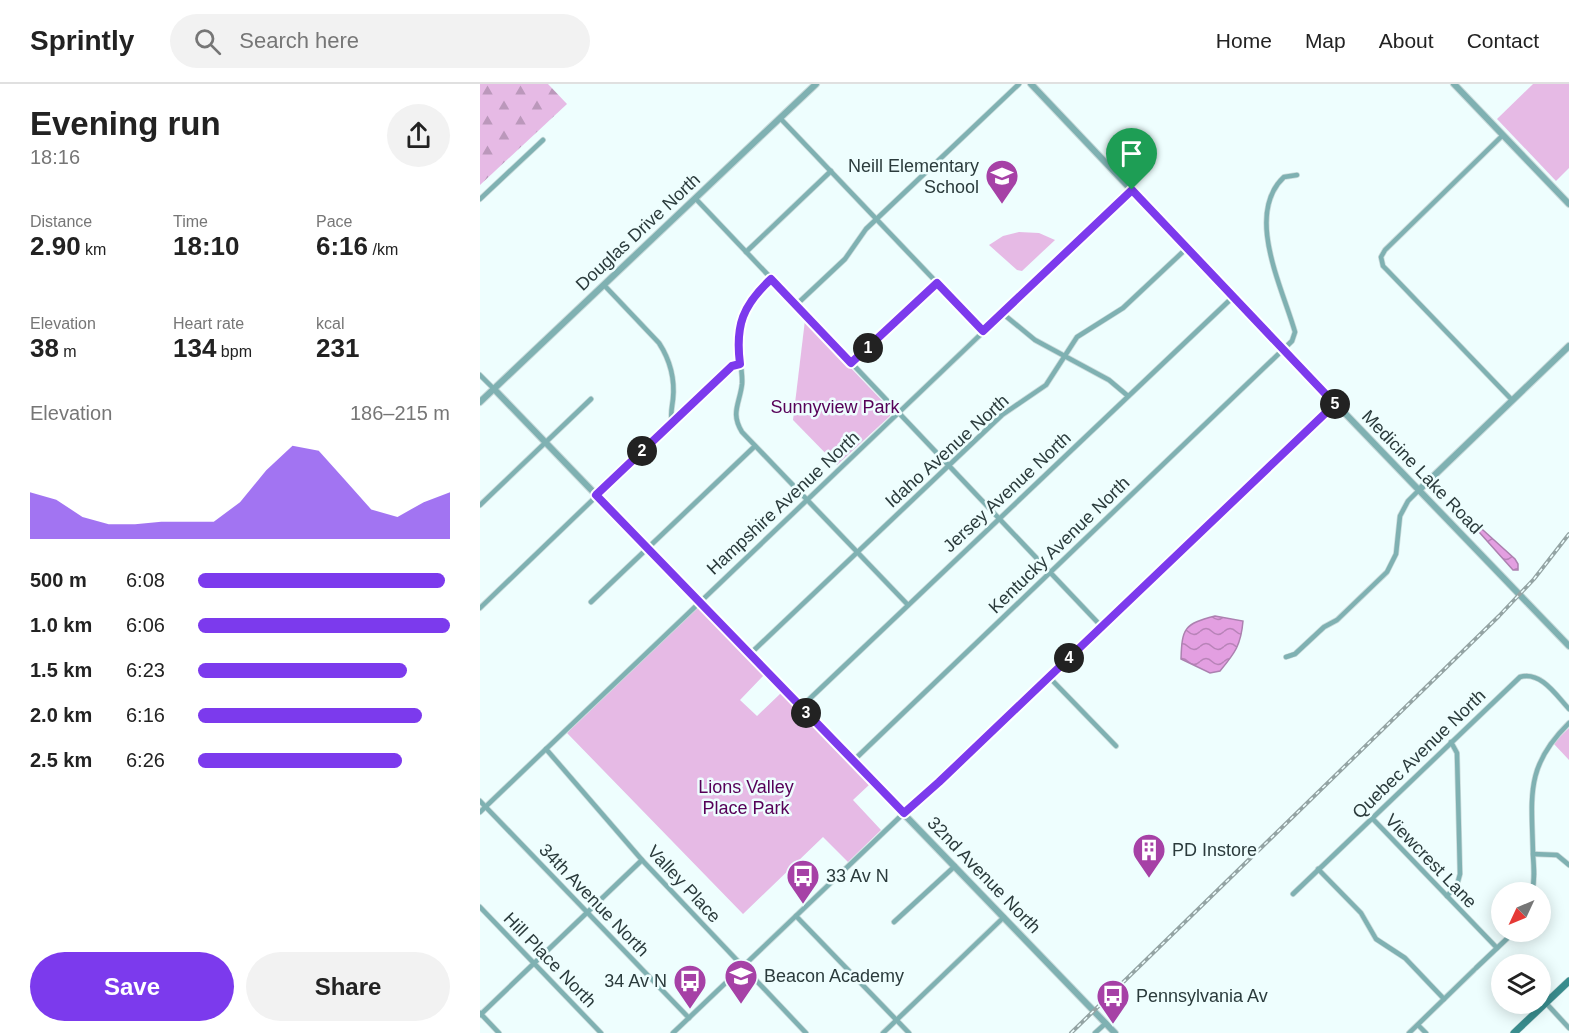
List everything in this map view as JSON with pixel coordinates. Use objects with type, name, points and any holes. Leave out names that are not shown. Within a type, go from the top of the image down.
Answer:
[{"type":"main road","points":[[1551,998],[1569,981]]},
{"type":"main road","points":[[1514,1033],[1534,1014]]},
{"type":"street","name":"Douglas Drive North","points":[[480,402],[816,84]]},
{"type":"street","points":[[796,305],[845,259],[861,235],[876,219],[1019,84]]},
{"type":"street","name":"Medicine Lake Road","points":[[1032,84],[1335,404],[1569,646]]},
{"type":"street","points":[[1454,84],[1569,204]]},
{"type":"street","points":[[780,118],[983,331]]},
{"type":"street","points":[[1503,135],[1384,250],[1381,257],[1383,266],[1512,400]]},
{"type":"street","points":[[480,199],[543,140]]},
{"type":"street","points":[[746,252],[831,171]]},
{"type":"street","points":[[1284,350],[1292,341],[1295,332],[1271,258],[1267,218],[1274,189],[1284,177],[1297,175]]},
{"type":"street","name":"Hampshire Avenue North","points":[[480,812],[1132,190]]},
{"type":"street","points":[[695,198],[1101,627]]},
{"type":"street","name":"Idaho Avenue North","points":[[750,654],[1009,409],[1046,386],[1077,338],[1123,308],[1187,248]]},
{"type":"street","points":[[771,279],[754,296],[741,320],[738,336],[742,383],[736,408],[736,420],[742,432],[755,446],[908,605]]},
{"type":"street","points":[[851,363],[937,283]]},
{"type":"street","points":[[604,285],[659,343],[666,354],[674,386],[670,416],[672,423]]},
{"type":"street","name":"Jersey Avenue North","points":[[801,707],[1233,297]]},
{"type":"street","points":[[1002,313],[1029,336],[1109,380],[1128,396]]},
{"type":"street","points":[[1286,657],[1295,654],[1324,627],[1338,620],[1388,572],[1396,554],[1400,516],[1408,501],[1569,345]]},
{"type":"street","name":"Kentucky Avenue North","points":[[853,761],[1284,350]]},
{"type":"street","points":[[480,608],[732,366],[740,364]]},
{"type":"street","name":"32nd Avenue North","points":[[480,375],[1116,1033]]},
{"type":"street","points":[[480,505],[591,399]]},
{"type":"street","points":[[673,1033],[1335,404]]},
{"type":"street","points":[[591,602],[755,446]]},
{"type":"street","points":[[1049,677],[1116,746]]},
{"type":"street","name":"Quebec Avenue North","points":[[1293,894],[1520,677],[1537,678],[1569,709]]},
{"type":"street","points":[[1532,882],[1532,801],[1535,774],[1544,751],[1554,737],[1569,723]]},
{"type":"street","points":[[1447,896],[1457,885],[1460,874],[1457,753],[1451,742]]},
{"type":"street","name":"Valley Place","points":[[546,749],[642,860],[806,1033]]},
{"type":"street","name":"34th Avenue North","points":[[480,801],[689,1018]]},
{"type":"street","name":"Viewcrest Lane","points":[[1372,818],[1497,948]]},
{"type":"street","points":[[1533,854],[1554,854],[1569,865]]},
{"type":"street","points":[[499,1033],[480,1014],[642,860]]},
{"type":"street","points":[[894,922],[955,866]]},
{"type":"street","points":[[1318,869],[1361,913],[1376,939],[1405,958],[1444,999]]},
{"type":"street","name":"Hill Place North","points":[[480,907],[601,1033]]},
{"type":"street","points":[[796,916],[909,1033]]},
{"type":"street","points":[[883,1033],[1004,917]]},
{"type":"street","points":[[1409,1033],[1503,942]]},
{"type":"street","points":[[1551,1008],[1569,1028]]},
{"type":"street","points":[[1095,1033],[1106,1023]]},
{"type":"street","points":[[1418,1025],[1425,1033]]},
{"type":"green space","points":[[480,84],[548,84],[567,104],[480,185]]},
{"type":"green space","points":[[1533,84],[1569,84],[1569,168],[1556,181],[1497,119]]},
{"type":"green space","points":[[1019,232],[1039,233],[1055,240],[1022,271],[1017,270],[989,245],[1003,236]]},
{"type":"green space","name":"Sunnyview Park","points":[[805,320],[891,410],[890,416],[837,465],[793,420]]},
{"type":"green space","name":"Lions Valley Place Park","points":[[700,608],[764,675],[740,700],[757,716],[781,693],[870,784],[853,800],[881,830],[848,862],[823,837],[743,914],[567,733],[696,609]]},
{"type":"green space","points":[[1569,728],[1569,760],[1553,743]]},
{"type":"water","points":[[1473,521],[1515,559],[1518,570],[1513,570],[1471,523]]},
{"type":"water","points":[[1215,616],[1243,621],[1239,643],[1233,654],[1220,671],[1210,673],[1181,659],[1181,649],[1184,634],[1191,625]]},
{"type":"railway","points":[[1071,1033],[1499,616],[1534,579],[1569,534]]},
{"type":"place","name":"Neill Elementary School","points":[[1002,205]]},
{"type":"place","name":"PD Instore","points":[[1149,879]]},
{"type":"place","name":"33 Av N","points":[[803,905]]},
{"type":"place","name":"Beacon Academy","points":[[741,1005]]},
{"type":"place","name":"34 Av N","points":[[690,1010]]},
{"type":"place","name":"Pennsylvania Av","points":[[1113,1025]]},
{"type":"route","points":[[1132,190],[1335,404],[904,813],[596,495],[732,366],[740,364],[738,336],[741,320],[754,296],[771,279],[851,363],[937,283],[983,331],[1132,190]]}]
